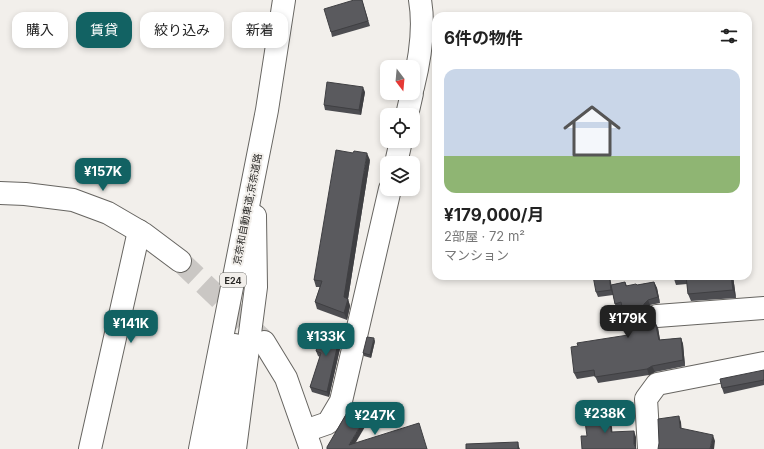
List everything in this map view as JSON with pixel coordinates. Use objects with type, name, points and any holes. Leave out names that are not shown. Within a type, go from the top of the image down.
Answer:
[{"type":"main road","name":"京奈和自動車道;京奈道路","points":[[219,449],[255,214],[267,110],[284,0]]},
{"type":"main road","points":[[419,60],[422,12],[420,0]]},
{"type":"main road","name":"京奈和自動車道;京奈道路","points":[[200,449],[267,110]]},
{"type":"main road","points":[[0,193],[25,194],[73,200],[108,213],[139,231],[180,261]]},
{"type":"main road","points":[[264,342],[286,378],[308,440],[328,424],[341,401],[388,196]]},
{"type":"main road","points":[[235,449],[256,287],[255,214]]},
{"type":"main road","points":[[90,449],[139,231]]},
{"type":"main road","points":[[657,316],[764,308]]},
{"type":"main road","points":[[649,449],[646,399],[657,384],[764,363]]},
{"type":"building","points":[[354,0],[362,0],[368,21],[331,32],[324,9]]},
{"type":"building","points":[[327,82],[363,87],[359,110],[324,105]]},
{"type":"building","points":[[336,150],[353,153],[354,151],[367,153],[344,297],[348,299],[344,313],[315,302],[322,281],[314,280]]},
{"type":"building","points":[[594,280],[610,280],[611,290],[596,292]]},
{"type":"building","points":[[686,280],[732,280],[733,290],[688,294]]},
{"type":"building","points":[[625,282],[626,286],[654,282],[658,297],[648,300],[644,304],[642,311],[644,317],[649,321],[655,322],[659,340],[681,338],[683,360],[652,366],[647,369],[595,377],[594,370],[574,373],[571,347],[578,346],[577,343],[628,335],[621,302],[615,304],[611,285]]},
{"type":"building","points":[[342,326],[327,392],[310,387],[321,353],[316,351],[322,327]]},
{"type":"building","points":[[367,337],[374,338],[370,355],[363,353]]},
{"type":"building","points":[[764,370],[764,380],[722,388],[720,379]]},
{"type":"building","points":[[351,406],[367,415],[349,445],[419,423],[427,449],[327,449]]},
{"type":"building","points":[[609,411],[611,432],[634,431],[634,444],[636,449],[582,449],[581,436],[587,436],[584,414]]},
{"type":"building","points":[[679,416],[680,428],[713,435],[710,449],[658,449],[658,419]]},
{"type":"building","points":[[518,442],[518,449],[466,449],[466,444]]},
{"type":"tunnel","points":[[180,261],[262,339]]}]
